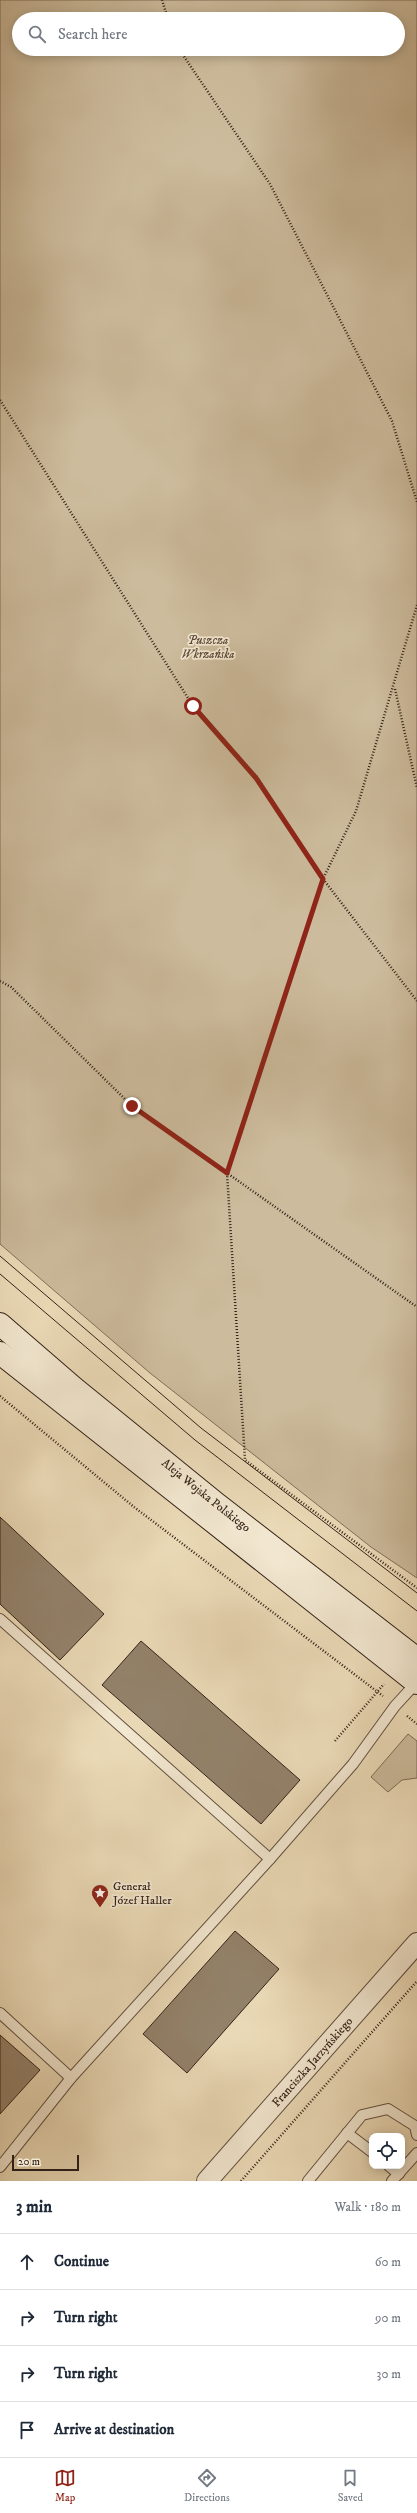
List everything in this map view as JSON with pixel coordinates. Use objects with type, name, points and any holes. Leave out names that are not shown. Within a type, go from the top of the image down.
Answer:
[{"type":"main road","name":"Aleja Wojska Polskiego","points":[[0,1324],[212,1500],[417,1659]]},
{"type":"main road","name":"Aleja Wojska Polskiego","points":[[0,1353],[417,1683]]},
{"type":"street","name":"Franciszka Jarzyńskiego","points":[[207,2181],[417,1943]]},
{"type":"lane","points":[[0,1619],[270,1859]]},
{"type":"lane","points":[[0,2167],[71,2078],[270,1859],[354,1764],[395,1706],[417,1683]]},
{"type":"lane","points":[[0,2013],[71,2078]]},
{"type":"lane","points":[[308,2181],[362,2114],[388,2109],[415,2126],[417,2135]]},
{"type":"lane","points":[[347,2132],[369,2150]]},
{"type":"lane","points":[[396,2177],[417,2153]]},
{"type":"path","points":[[162,0],[166,12]]},
{"type":"path","points":[[184,56],[270,184],[392,421],[417,502]]},
{"type":"path","points":[[0,400],[193,706],[256,778],[323,879],[417,1001]]},
{"type":"path","points":[[417,605],[394,687],[356,811],[323,879],[227,1173],[244,1460],[417,1588]]},
{"type":"path","points":[[394,687],[417,788]]},
{"type":"path","points":[[0,981],[10,987],[132,1106],[417,1307]]},
{"type":"path","points":[[0,1396],[134,1507],[378,1692]]},
{"type":"path","points":[[335,1741],[386,1683]]},
{"type":"path","points":[[241,2181],[417,1981]]},
{"type":"green space","name":"Puszcza Wkrzańska","points":[[0,0],[417,0],[417,1578],[371,1547],[150,1373],[0,1244]]},
{"type":"green space","points":[[408,1734],[417,1741],[417,1778],[402,1780],[388,1792],[371,1777]]},
{"type":"building","points":[[0,1517],[104,1614],[60,1660],[0,1604]]},
{"type":"building","points":[[141,1641],[300,1780],[261,1824],[102,1685]]},
{"type":"building","points":[[235,1931],[279,1969],[187,2073],[143,2034]]},
{"type":"building","points":[[0,2035],[40,2070],[0,2114]]},
{"type":"tram line","points":[[0,1256],[201,1428],[417,1593]]},
{"type":"tram line","points":[[0,1274],[195,1440],[417,1611]]},
{"type":"place","name":"Generał Józef Haller","points":[[100,1908]]},
{"type":"route","points":[[132,1106],[227,1173],[323,879],[256,778],[193,706]]}]
